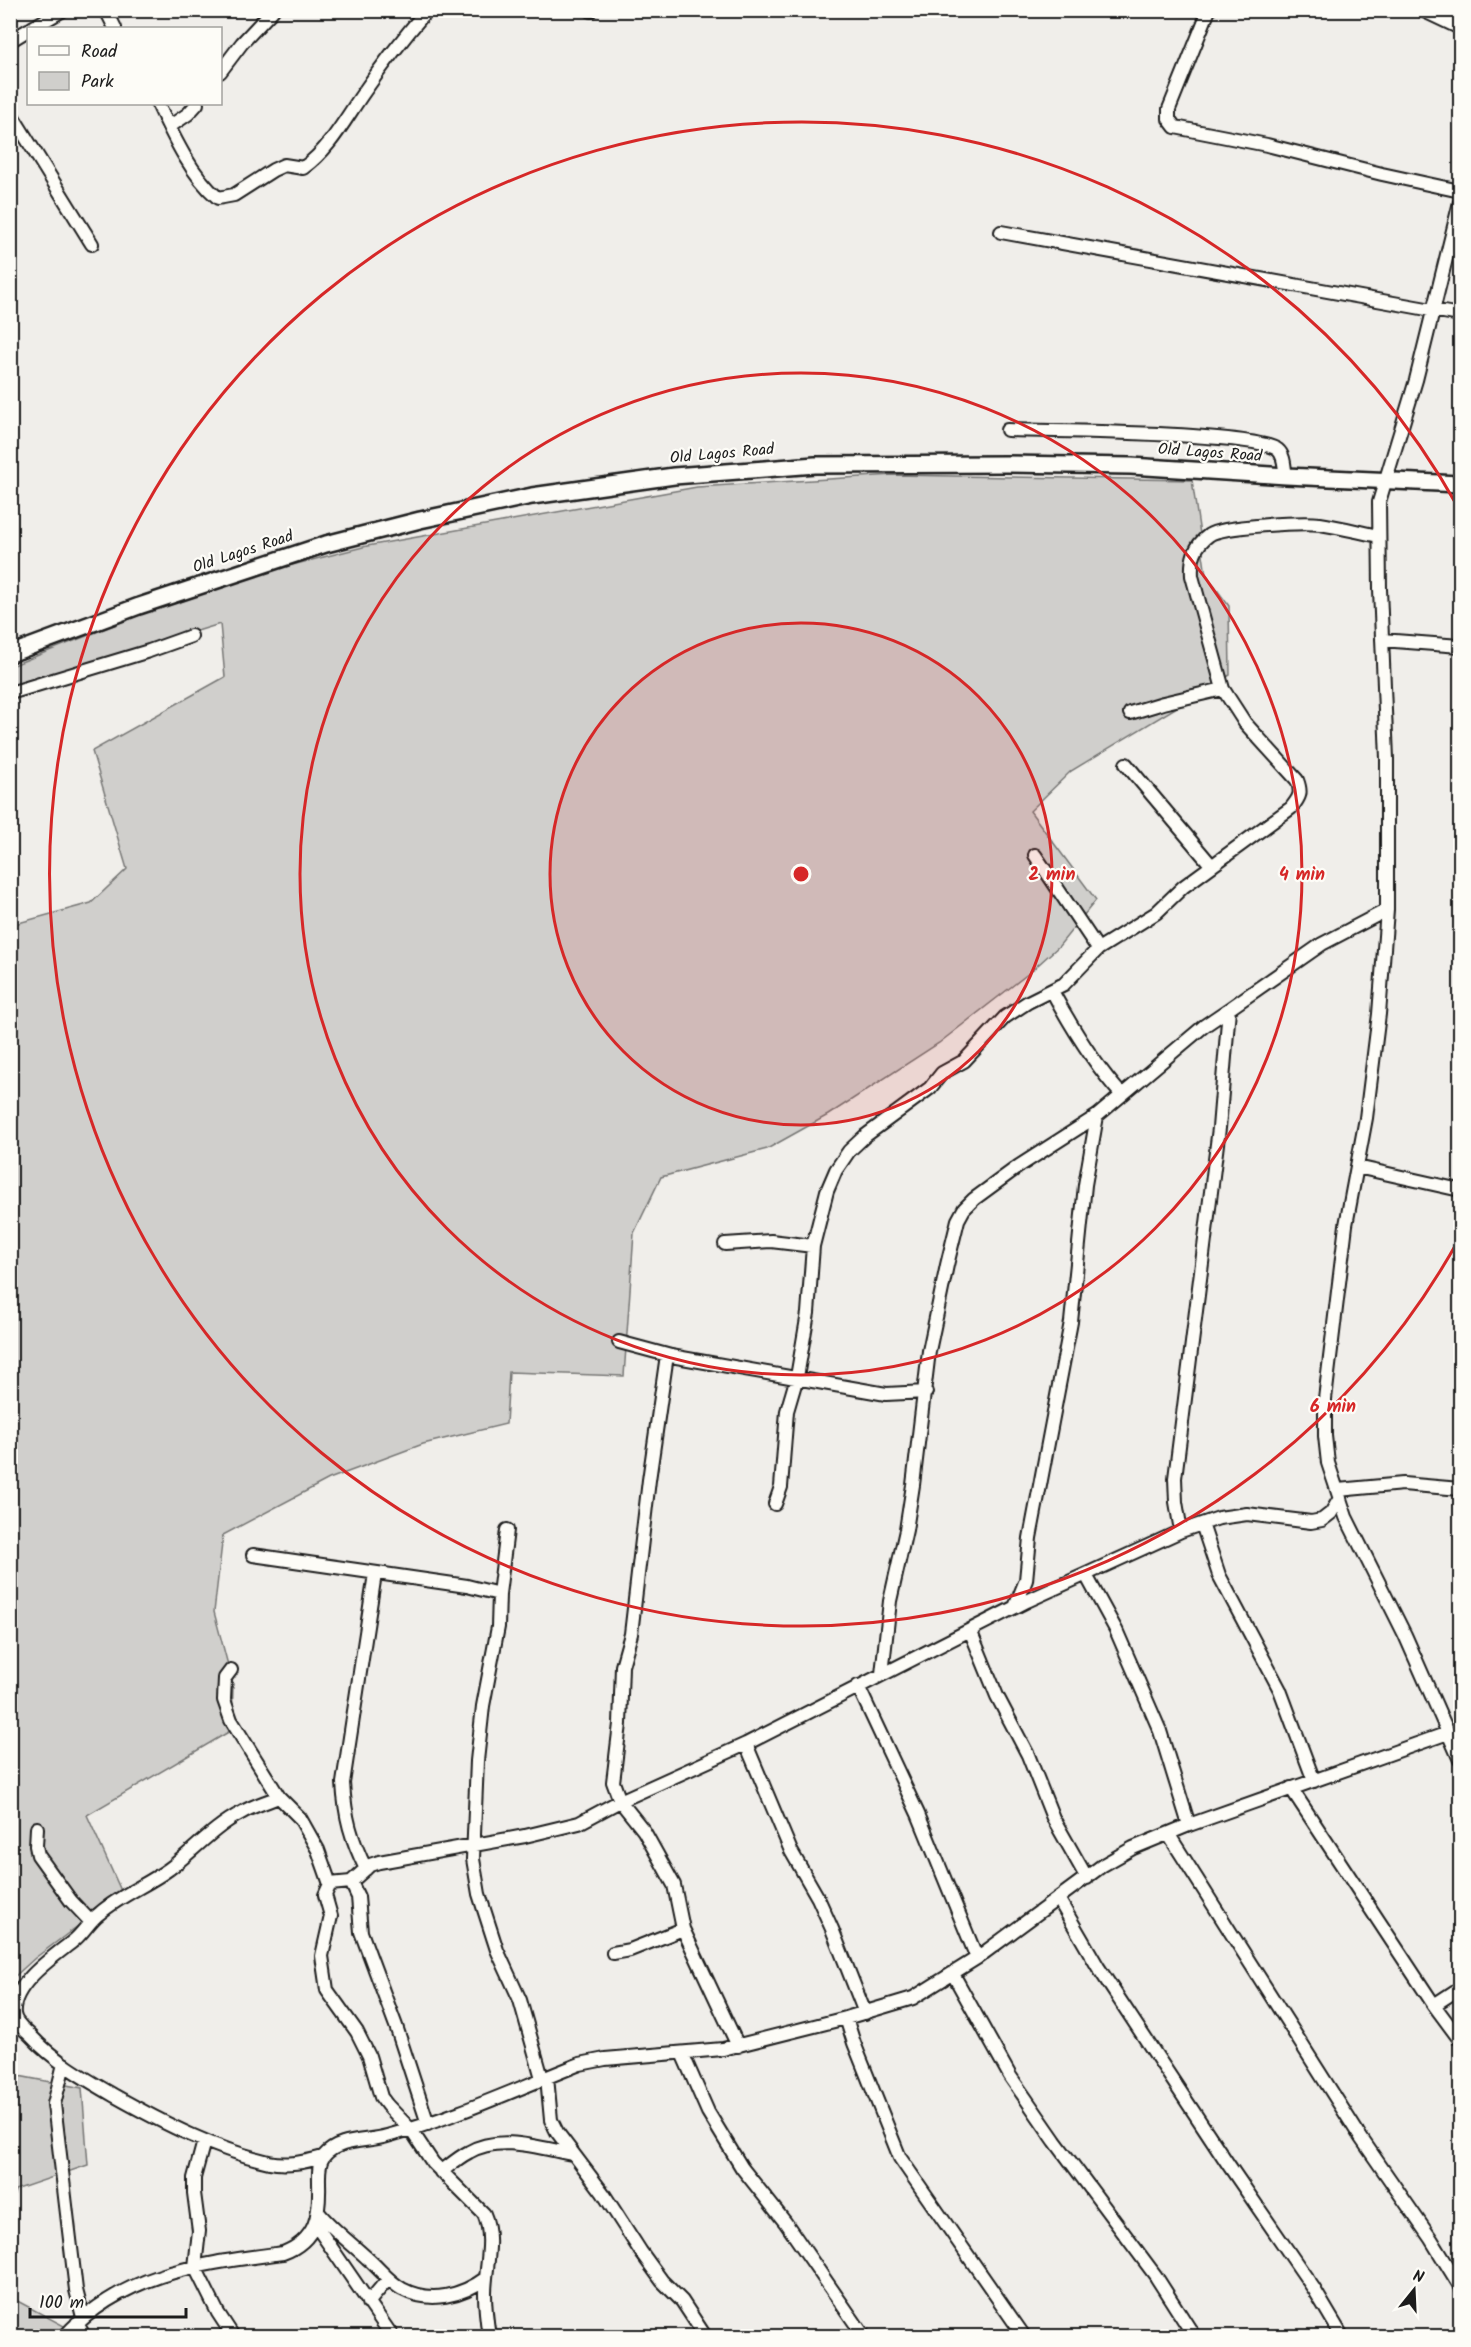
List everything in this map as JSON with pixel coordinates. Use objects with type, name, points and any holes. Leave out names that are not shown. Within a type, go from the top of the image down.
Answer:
[{"type":"main road","name":"Old Lagos Road","points":[[10,654],[204,583],[326,544],[420,520],[532,496],[674,476],[814,465],[1131,466],[1461,484]]},
{"type":"street","points":[[33,27],[63,10]]},
{"type":"street","points":[[106,10],[114,27]]},
{"type":"street","points":[[222,69],[242,43],[273,10]]},
{"type":"street","points":[[158,105],[169,127],[206,187],[218,198],[234,195],[284,165],[303,168],[326,148],[365,90],[427,10]]},
{"type":"street","points":[[1209,10],[1169,109],[1168,119],[1175,127],[1267,145],[1461,191]]},
{"type":"street","points":[[1422,10],[1461,28]]},
{"type":"street","points":[[10,41],[27,31]]},
{"type":"street","points":[[169,127],[188,114],[196,105]]},
{"type":"street","points":[[10,112],[92,244]]},
{"type":"street","points":[[1461,202],[1416,380],[1379,502],[1387,759],[1388,910],[1379,1014],[1366,1118],[1346,1225],[1324,1399],[1328,1462],[1346,1517],[1405,1635],[1461,1760]]},
{"type":"street","points":[[1001,232],[1461,315]]},
{"type":"street","points":[[1007,430],[1211,437],[1268,444],[1279,451],[1283,458],[1286,476]]},
{"type":"street","points":[[776,1504],[781,1487],[787,1411],[797,1377],[808,1313],[813,1246],[827,1191],[836,1170],[849,1151],[865,1136],[930,1088],[942,1073],[964,1061],[1005,1017],[1028,1002],[1052,991],[1073,976],[1098,949],[1156,913],[1184,887],[1291,808],[1300,797],[1301,790],[1297,780],[1245,723],[1223,689],[1192,576],[1191,560],[1197,547],[1210,534],[1228,529],[1286,525],[1317,524],[1379,536]]},
{"type":"street","points":[[10,693],[191,636]]},
{"type":"street","points":[[1382,640],[1461,646]]},
{"type":"street","points":[[1131,713],[1223,689]]},
{"type":"street","points":[[1126,764],[1212,866]]},
{"type":"street","points":[[1035,855],[1098,949]]},
{"type":"street","points":[[882,1674],[890,1601],[906,1530],[926,1392],[929,1351],[958,1220],[964,1209],[1019,1166],[1097,1116],[1204,1026],[1322,944],[1388,910]]},
{"type":"street","points":[[1052,991],[1076,1036],[1121,1094]]},
{"type":"street","points":[[1181,1531],[1176,1502],[1176,1467],[1219,1128],[1229,1009]]},
{"type":"street","points":[[1015,1607],[1026,1580],[1030,1538],[1071,1322],[1090,1146],[1097,1116]]},
{"type":"street","points":[[1077,1130],[1090,1146]]},
{"type":"street","points":[[1357,1167],[1461,1190]]},
{"type":"street","points":[[725,1244],[771,1241],[813,1246]]},
{"type":"street","points":[[619,1342],[667,1355],[886,1394],[926,1392]]},
{"type":"street","points":[[667,1355],[650,1468],[631,1634],[622,1666],[620,1724],[613,1782],[620,1801],[644,1831],[666,1868],[674,1885],[683,1929],[738,2046]]},
{"type":"street","points":[[1339,1494],[1403,1484],[1461,1489]]},
{"type":"street","points":[[330,1884],[351,1882],[366,1869],[378,1863],[579,1823],[620,1801],[746,1744],[1015,1607],[1181,1531],[1219,1518],[1247,1514],[1311,1522],[1322,1520],[1331,1513],[1339,1494]]},
{"type":"street","points":[[1202,1524],[1219,1575],[1280,1690],[1314,1781]]},
{"type":"street","points":[[507,1530],[498,1627],[483,1706],[477,1761],[473,1859],[479,1894],[497,1950],[523,2008],[544,2078],[551,2120],[572,2154],[603,2193],[641,2252],[662,2281],[682,2301],[705,2337]]},
{"type":"street","points":[[253,1555],[467,1586],[500,1594]]},
{"type":"street","points":[[366,1869],[352,1842],[345,1811],[343,1784],[375,1574]]},
{"type":"street","points":[[1086,1575],[1116,1630],[1160,1731],[1189,1825]]},
{"type":"street","points":[[1026,1580],[1040,1596]]},
{"type":"street","points":[[970,1630],[997,1696],[1028,1755],[1053,1818],[1087,1878]]},
{"type":"street","points":[[231,1670],[225,1678],[224,1700],[231,1720],[279,1797],[300,1818],[318,1850],[330,1884],[325,1895],[331,1916],[322,1956],[327,1990],[357,2032],[369,2056],[381,2097],[411,2130],[433,2163],[484,2214],[488,2224],[485,2302],[489,2337]]},
{"type":"street","points":[[858,1686],[918,1814],[977,1959]]},
{"type":"street","points":[[279,1797],[242,1812],[219,1827],[168,1869],[116,1901],[90,1921],[73,1942],[45,1961],[29,1978],[17,1999],[14,2012],[22,2028],[74,2072],[155,2119],[204,2141],[270,2162],[291,2164],[323,2157],[336,2146],[378,2139],[411,2130],[580,2064],[606,2059],[723,2049],[865,2013],[913,1998],[977,1959],[1087,1878],[1133,1848],[1189,1825],[1448,1733]]},
{"type":"street","points":[[746,1744],[791,1851],[827,1919],[865,2013]]},
{"type":"street","points":[[1291,1788],[1434,2005],[1461,2040]]},
{"type":"street","points":[[38,1828],[36,1846],[38,1855],[71,1901],[90,1921]]},
{"type":"street","points":[[1169,1835],[1361,2138],[1461,2286]]},
{"type":"street","points":[[351,1882],[358,1897],[361,1932],[396,2026],[428,2124]]},
{"type":"street","points":[[1059,1900],[1098,1967],[1314,2289],[1342,2337]]},
{"type":"street","points":[[613,1953],[630,1950],[683,1929]]},
{"type":"street","points":[[952,1974],[1010,2076],[1055,2141],[1155,2275],[1194,2337]]},
{"type":"street","points":[[1434,2005],[1461,1988]]},
{"type":"street","points":[[846,2018],[900,2158],[1024,2337]]},
{"type":"street","points":[[682,2053],[708,2112],[742,2168],[785,2222],[864,2337]]},
{"type":"street","points":[[64,2064],[54,2104],[74,2278],[84,2337]]},
{"type":"street","points":[[204,2141],[194,2178],[199,2231],[195,2266],[218,2313],[233,2337]]},
{"type":"street","points":[[441,2172],[470,2151],[497,2143],[513,2143],[572,2154]]},
{"type":"street","points":[[65,2337],[80,2320],[104,2301],[156,2277],[195,2266],[283,2253],[297,2247],[307,2238],[317,2219],[319,2169],[323,2157]]},
{"type":"street","points":[[317,2219],[388,2279],[402,2289],[415,2294],[435,2297],[460,2294],[486,2278]]},
{"type":"street","points":[[317,2219],[368,2303],[392,2337]]},
{"type":"street","points":[[368,2303],[388,2279]]},
{"type":"green space","points":[[894,475],[1192,480],[1206,575],[1229,606],[1230,675],[1071,771],[1030,811],[1096,900],[1059,946],[1029,973],[939,1043],[828,1115],[767,1149],[661,1177],[634,1233],[624,1376],[509,1372],[506,1424],[423,1444],[329,1479],[223,1535],[214,1612],[233,1684],[232,1730],[87,1815],[122,1893],[35,1958],[13,1978],[19,2076],[82,2088],[88,2165],[15,2190],[11,2219],[11,925],[91,903],[127,869],[92,751],[225,677],[220,624],[14,687],[11,666],[217,584],[367,546],[697,487]]},
{"type":"green space","points":[[10,2297],[66,2327],[63,2336],[11,2336]]}]
